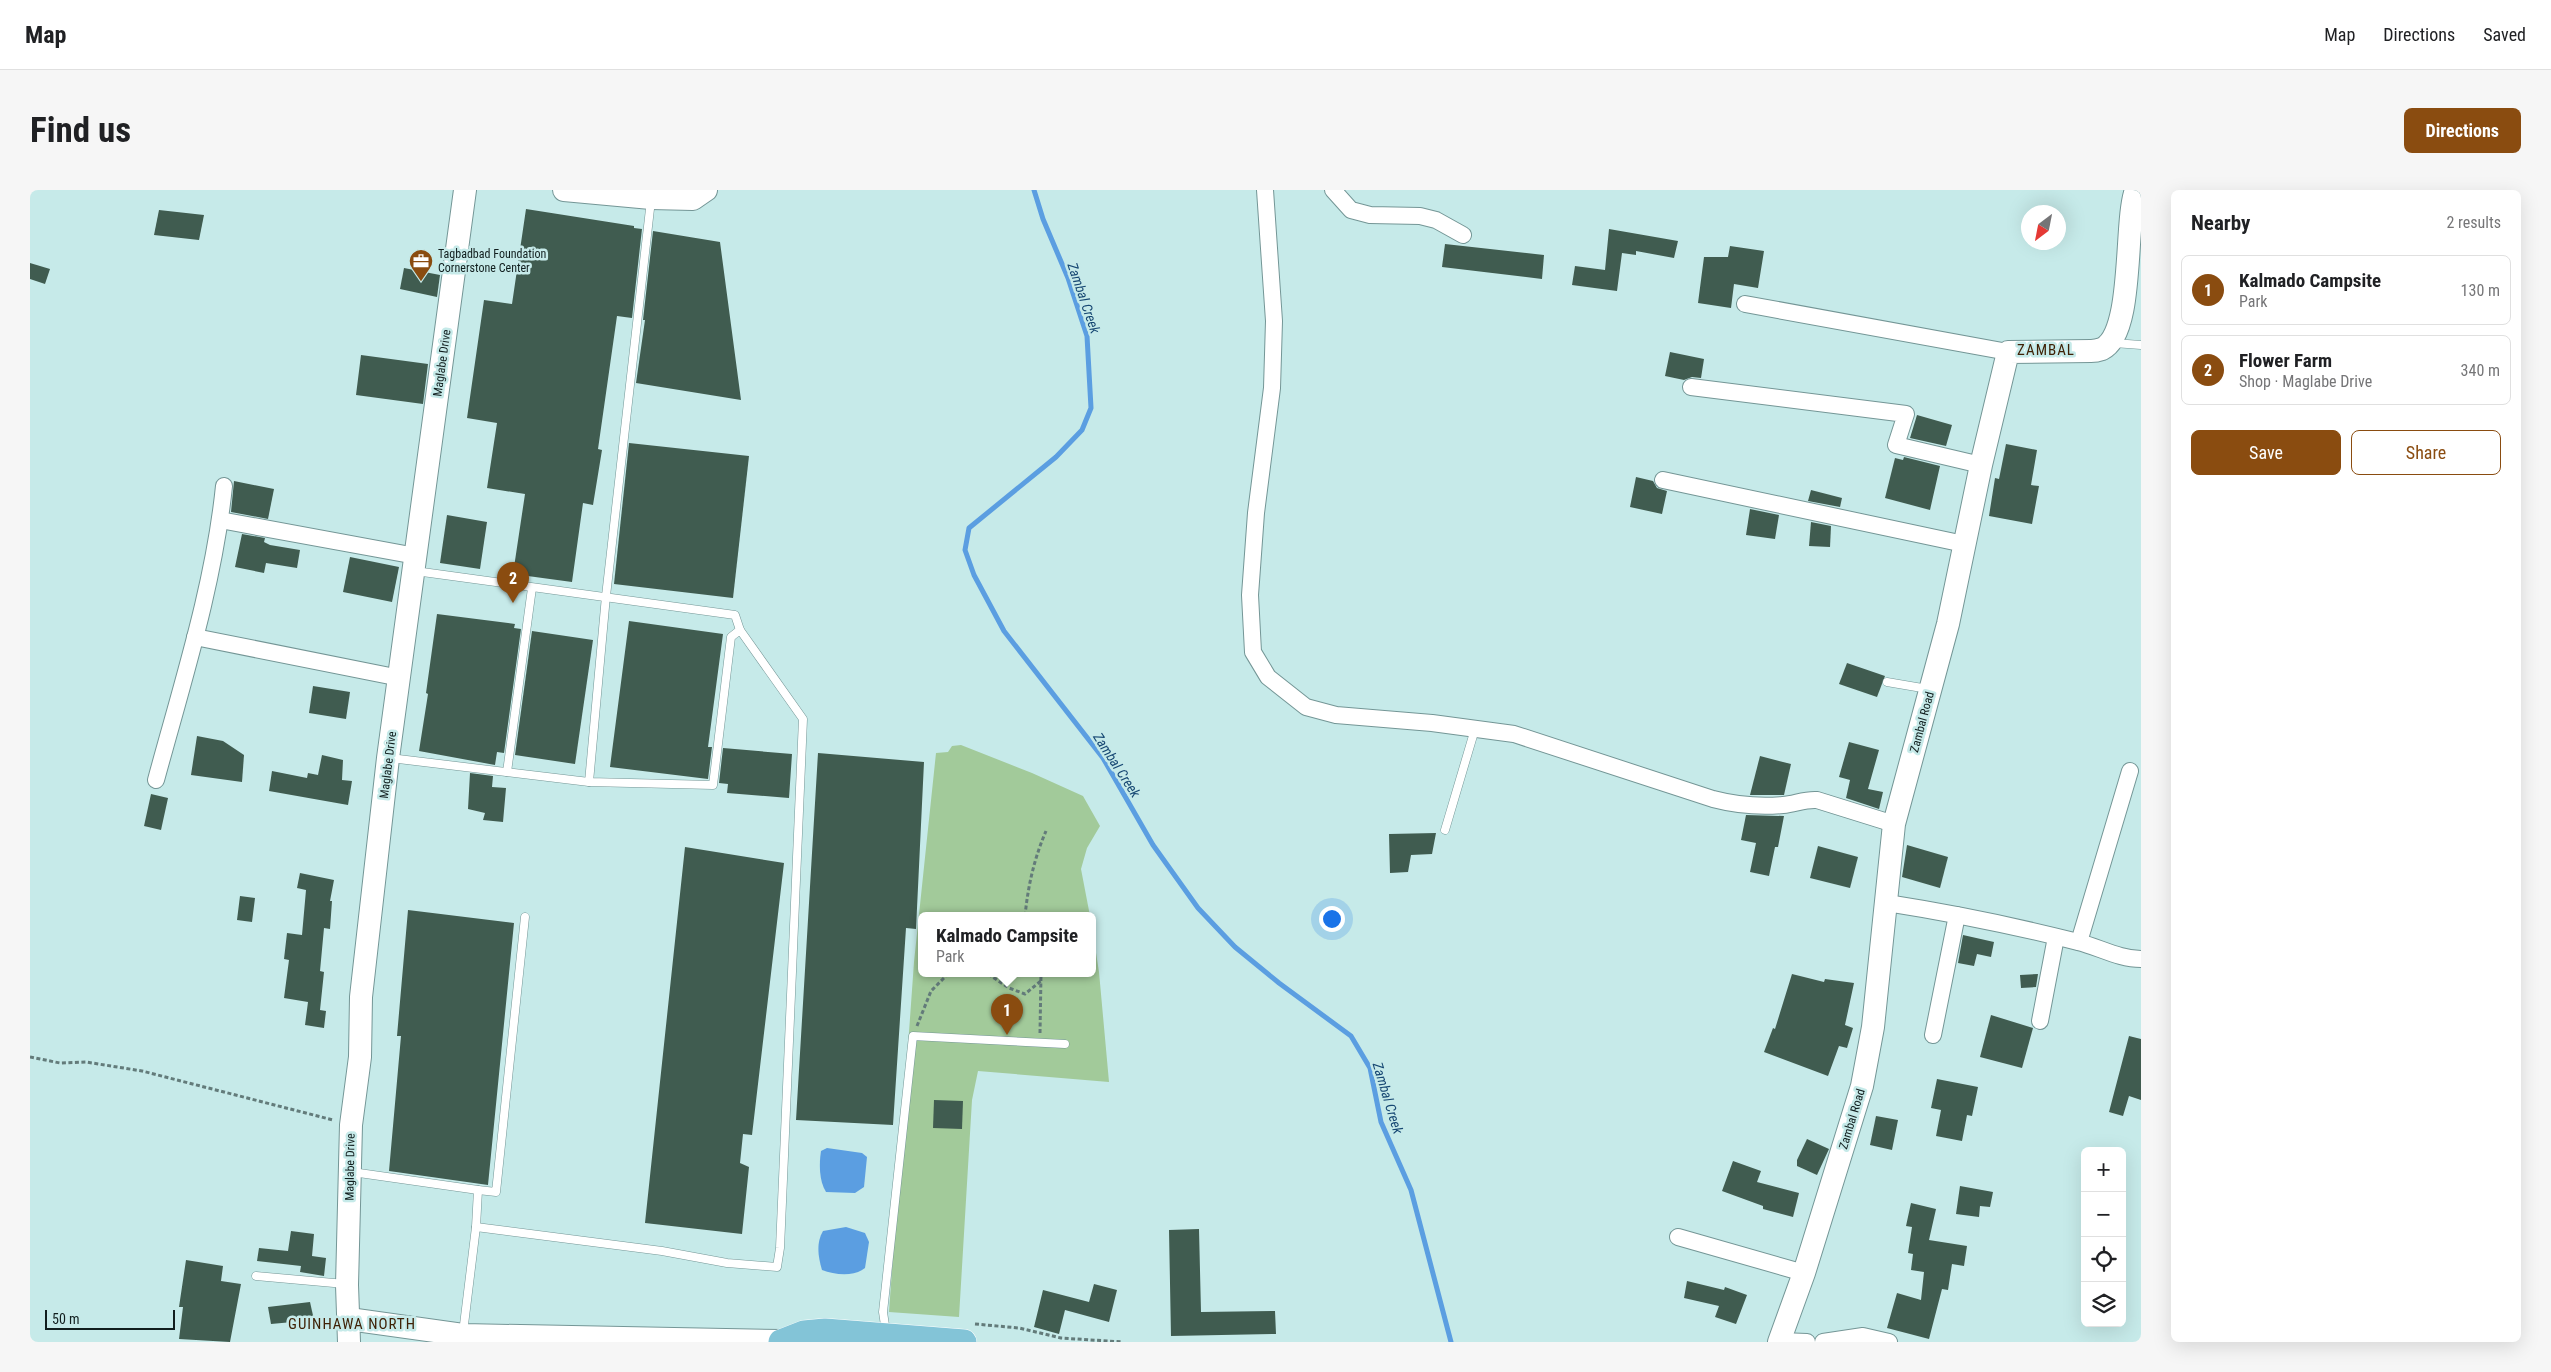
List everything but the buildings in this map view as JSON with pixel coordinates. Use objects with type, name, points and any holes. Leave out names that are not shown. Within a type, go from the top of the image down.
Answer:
[{"type":"main road","points":[[781,1342],[811,1332],[887,1335],[964,1342]]},
{"type":"street","name":"Maglabe Drive","points":[[349,1342],[348,1285],[351,1124],[360,1057],[361,997],[388,758],[465,190]]},
{"type":"street","points":[[564,190],[651,198],[693,199],[706,190]]},
{"type":"street","points":[[1265,190],[1274,321],[1272,388],[1256,513],[1250,595],[1252,652],[1268,677],[1306,707],[1336,715],[1514,734],[1582,758],[1727,802],[1782,805],[1807,799],[1817,800],[1894,824]]},
{"type":"street","points":[[1333,190],[1351,210],[1370,215],[1420,216],[1436,220],[1463,235]]},
{"type":"street","points":[[1745,304],[2008,352],[2091,351],[2102,349],[2110,342],[2124,301],[2131,266],[2136,190]]},
{"type":"street","name":"Zambal Road","points":[[1780,1342],[1804,1273],[1862,1086],[1874,1027],[1894,824],[1948,624],[1981,465],[2008,352]]},
{"type":"street","points":[[1691,387],[1906,414],[1896,445],[1981,465]]},
{"type":"street","points":[[1662,480],[1964,544]]},
{"type":"street","points":[[156,780],[195,636],[220,520],[224,486]]},
{"type":"street","points":[[220,520],[415,563]]},
{"type":"street","points":[[195,636],[400,678]]},
{"type":"street","points":[[2079,942],[2130,771]]},
{"type":"street","points":[[1887,903],[1958,915],[2079,942],[2126,957],[2141,959]]},
{"type":"street","points":[[1933,1035],[1958,915]]},
{"type":"street","points":[[2040,1021],[2056,937]]},
{"type":"street","points":[[1678,1237],[1804,1273]]},
{"type":"street","points":[[349,1319],[463,1335],[781,1342]]},
{"type":"street","points":[[1822,1342],[1863,1336],[1889,1342]]},
{"type":"street","points":[[1780,1342],[1807,1342]]},
{"type":"lane","points":[[589,782],[606,596],[651,198]]},
{"type":"lane","points":[[2110,342],[2141,345]]},
{"type":"lane","points":[[415,563],[532,588],[606,596],[735,615],[740,630],[803,718],[780,1238],[777,1267],[727,1263],[662,1251],[476,1227]]},
{"type":"lane","points":[[508,772],[532,588]]},
{"type":"lane","points":[[388,758],[589,782],[713,785],[731,637],[740,630]]},
{"type":"lane","points":[[1888,682],[1930,689]]},
{"type":"lane","points":[[1445,830],[1475,729]]},
{"type":"lane","points":[[350,1172],[496,1192],[525,918]]},
{"type":"lane","points":[[887,1335],[883,1312],[913,1036],[1040,1041],[1065,1044]]},
{"type":"lane","points":[[463,1335],[476,1227],[478,1190]]},
{"type":"lane","points":[[256,1276],[348,1285]]},
{"type":"path","points":[[1025,912],[1028,885],[1036,855],[1046,831]]},
{"type":"path","points":[[913,1036],[931,991],[945,977]]},
{"type":"path","points":[[993,977],[1010,988],[1025,994],[1042,980]]},
{"type":"path","points":[[1040,1041],[1042,977]]},
{"type":"path","points":[[30,1057],[60,1063],[86,1062],[142,1071],[351,1124]]},
{"type":"green space","points":[[961,745],[1032,773],[1083,796],[1100,826],[1087,848],[1081,869],[1089,912],[919,912],[936,753],[948,752],[952,746]]},
{"type":"green space","points":[[918,924],[918,977],[1096,977],[1096,953],[1099,972],[1109,1082],[978,1071],[972,1100],[959,1317],[889,1312]]},
{"type":"water","points":[[827,1148],[862,1153],[867,1157],[864,1187],[855,1193],[826,1192],[821,1178],[820,1161],[821,1151]]},
{"type":"water","points":[[846,1227],[865,1233],[869,1242],[865,1268],[850,1274],[822,1270],[818,1250],[819,1240],[823,1231]]},
{"type":"waterway","name":"Zambal Creek","points":[[1034,190],[1043,219],[1068,278],[1087,336],[1091,408],[1082,430],[1056,457],[969,528],[965,550],[974,575],[1004,631],[1103,758],[1153,845],[1198,908],[1235,947],[1279,983],[1351,1036],[1370,1068],[1381,1122],[1411,1190],[1451,1342]]},
{"type":"place","name":"Tagbadbad Foundation Cornerstone Center","points":[[421,282]]},
{"type":"place","name":"Flower Farm","points":[[513,603]]},
{"type":"place","name":"Kalmado Campsite","points":[[1007,1035]]},
{"type":"district","name":"ZAMBAL","points":[[2046,350]]},
{"type":"district","name":"GUINHAWA NORTH","points":[[352,1324]]}]
